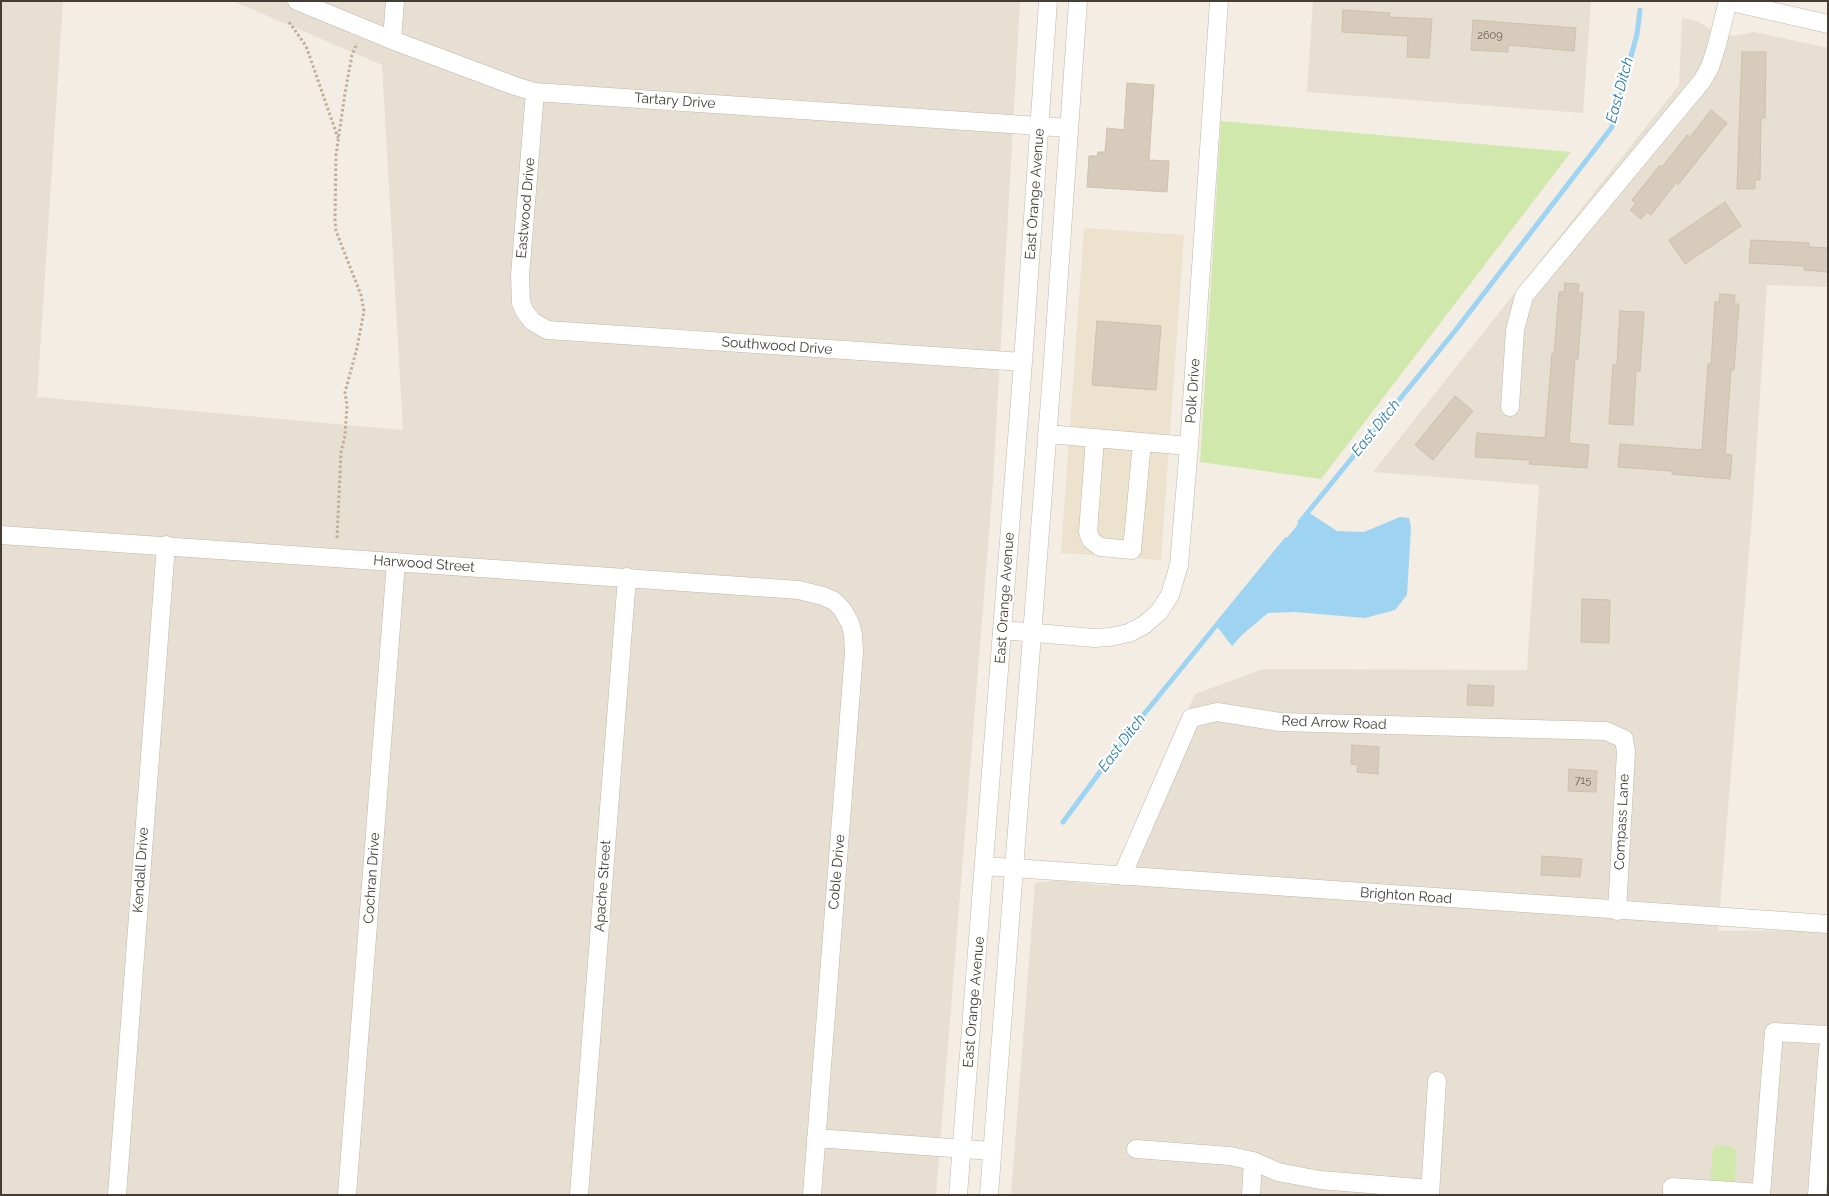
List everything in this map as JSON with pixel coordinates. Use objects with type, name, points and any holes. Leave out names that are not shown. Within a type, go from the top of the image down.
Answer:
[{"type":"street","name":"Tartary Drive","points":[[297,1],[392,40],[514,86],[535,92],[1069,128]]},
{"type":"street","points":[[392,40],[395,1]]},
{"type":"street","name":"East Orange Avenue","points":[[958,1195],[1023,362],[1048,1]]},
{"type":"street","name":"East Orange Avenue","points":[[988,1195],[1047,434],[1078,1]]},
{"type":"street","name":"Polk Drive","points":[[1002,630],[1094,638],[1110,637],[1129,633],[1144,625],[1159,612],[1170,595],[1179,565],[1189,446],[1218,1]]},
{"type":"street","points":[[1510,407],[1515,330],[1524,296],[1702,81],[1710,67],[1717,45],[1727,1],[1828,24]]},
{"type":"street","name":"Eastwood Drive","points":[[532,321],[521,303],[520,276],[535,92]]},
{"type":"street","name":"Southwood Drive","points":[[532,321],[547,330],[569,332],[1023,362]]},
{"type":"street","points":[[1047,434],[1189,446]]},
{"type":"street","points":[[1095,438],[1088,532],[1091,540],[1100,547],[1132,550],[1142,442]]},
{"type":"street","name":"Harwood Street","points":[[1,535],[798,590],[823,596],[834,601],[842,609]]},
{"type":"street","name":"Kendall Drive","points":[[117,1195],[166,546]]},
{"type":"street","name":"Cochran Drive","points":[[347,1195],[396,562]]},
{"type":"street","name":"Apache Street","points":[[579,1195],[627,577]]},
{"type":"street","name":"Coble Drive","points":[[812,1195],[854,672],[853,634],[850,623],[842,609]]},
{"type":"street","name":"Red Arrow Road","points":[[1122,876],[1191,718],[1218,712],[1280,722],[1606,731],[1620,736]]},
{"type":"street","name":"Compass Lane","points":[[1617,910],[1626,752],[1624,739],[1620,736]]},
{"type":"street","name":"Brighton Road","points":[[984,866],[1828,924]]},
{"type":"street","points":[[1672,1195],[1672,1187],[1761,1194],[1774,1032],[1828,1035]]},
{"type":"street","points":[[1817,1195],[1827,1086],[1828,1048]]},
{"type":"street","points":[[1136,1149],[1230,1156],[1253,1161],[1278,1172],[1359,1189],[1430,1192],[1438,1081]]},
{"type":"street","points":[[816,1138],[992,1151]]},
{"type":"street","points":[[1251,1195],[1253,1161]]},
{"type":"path","points":[[290,22],[306,46],[338,141]]},
{"type":"path","points":[[337,538],[341,452],[345,435],[347,406],[345,392],[357,348],[364,311],[362,295],[336,231],[336,165],[352,55],[362,28]]},
{"type":"shaded area","points":[[1,1],[63,1],[37,397],[403,430],[382,65],[233,1],[1020,1],[993,483],[936,1195],[1,1195]]},
{"type":"shaded area","points":[[1313,1],[1591,1],[1583,113],[1307,92]]},
{"type":"shaded area","points":[[1682,18],[1697,21],[1713,31],[1734,36],[1754,32],[1828,48],[1828,287],[1767,285],[1753,503],[1718,931],[1828,930],[1828,1195],[1011,1195],[1035,883],[1056,880],[1110,886],[1195,694],[1263,669],[1527,670],[1539,485],[1373,472],[1679,85]]},
{"type":"shaded area","points":[[1084,228],[1184,235],[1161,560],[1061,553]]},
{"type":"green space","points":[[1221,121],[1571,152],[1321,479],[1200,462]]},
{"type":"green space","points":[[1716,1146],[1729,1146],[1736,1150],[1735,1195],[1709,1195],[1713,1149]]},
{"type":"water","points":[[1308,512],[1337,531],[1364,532],[1400,517],[1409,518],[1411,527],[1407,595],[1395,610],[1365,618],[1295,612],[1268,613],[1232,646],[1216,625]]},
{"type":"building","points":[[1343,10],[1390,13],[1389,17],[1432,19],[1429,58],[1407,57],[1408,36],[1342,32]]},
{"type":"building","points":[[1473,20],[1576,28],[1574,51],[1508,45],[1508,52],[1471,50]]},
{"type":"building","points":[[1742,52],[1766,52],[1765,118],[1761,118],[1760,180],[1755,180],[1755,189],[1737,189]]},
{"type":"building","points":[[1127,83],[1154,85],[1149,160],[1169,161],[1167,192],[1087,187],[1089,156],[1097,156],[1098,152],[1105,152],[1107,128],[1124,130]]},
{"type":"building","points":[[1711,110],[1727,123],[1678,185],[1676,183],[1651,215],[1647,212],[1641,219],[1630,210],[1636,203],[1632,200],[1660,165],[1662,167],[1687,135],[1690,137]]},
{"type":"building","points":[[1725,202],[1741,226],[1685,264],[1669,240]]},
{"type":"building","points":[[1751,240],[1809,243],[1809,247],[1828,248],[1828,272],[1804,270],[1804,266],[1749,263]]},
{"type":"building","points":[[1565,283],[1579,284],[1578,293],[1583,293],[1578,359],[1575,359],[1569,443],[1589,445],[1587,468],[1529,464],[1530,460],[1475,457],[1477,433],[1545,438],[1559,292],[1564,292]]},
{"type":"building","points":[[1720,294],[1735,295],[1734,304],[1739,304],[1734,370],[1731,370],[1725,454],[1732,455],[1730,479],[1672,474],[1672,471],[1618,467],[1620,444],[1702,450],[1708,364],[1711,364],[1715,302],[1719,302]]},
{"type":"building","points":[[1620,311],[1644,312],[1640,371],[1636,371],[1633,425],[1609,424],[1613,365],[1617,365]]},
{"type":"building","points":[[1097,321],[1161,326],[1156,390],[1092,385]]},
{"type":"building","points":[[1455,396],[1473,411],[1433,460],[1415,445]]},
{"type":"building","points":[[1582,599],[1610,600],[1609,643],[1581,642]]},
{"type":"building","points":[[1468,685],[1494,686],[1493,706],[1467,705]]},
{"type":"building","points":[[1352,745],[1379,747],[1378,774],[1357,772],[1358,765],[1351,764]]},
{"type":"building","points":[[1569,769],[1597,771],[1596,792],[1568,791]]},
{"type":"building","points":[[1542,856],[1582,859],[1580,877],[1541,875]]},
{"type":"waterway","name":"East Ditch","points":[[1300,522],[1455,331],[1612,127],[1637,34],[1640,10]]},
{"type":"waterway","name":"East Ditch","points":[[1063,822],[1131,730],[1286,540]]}]
